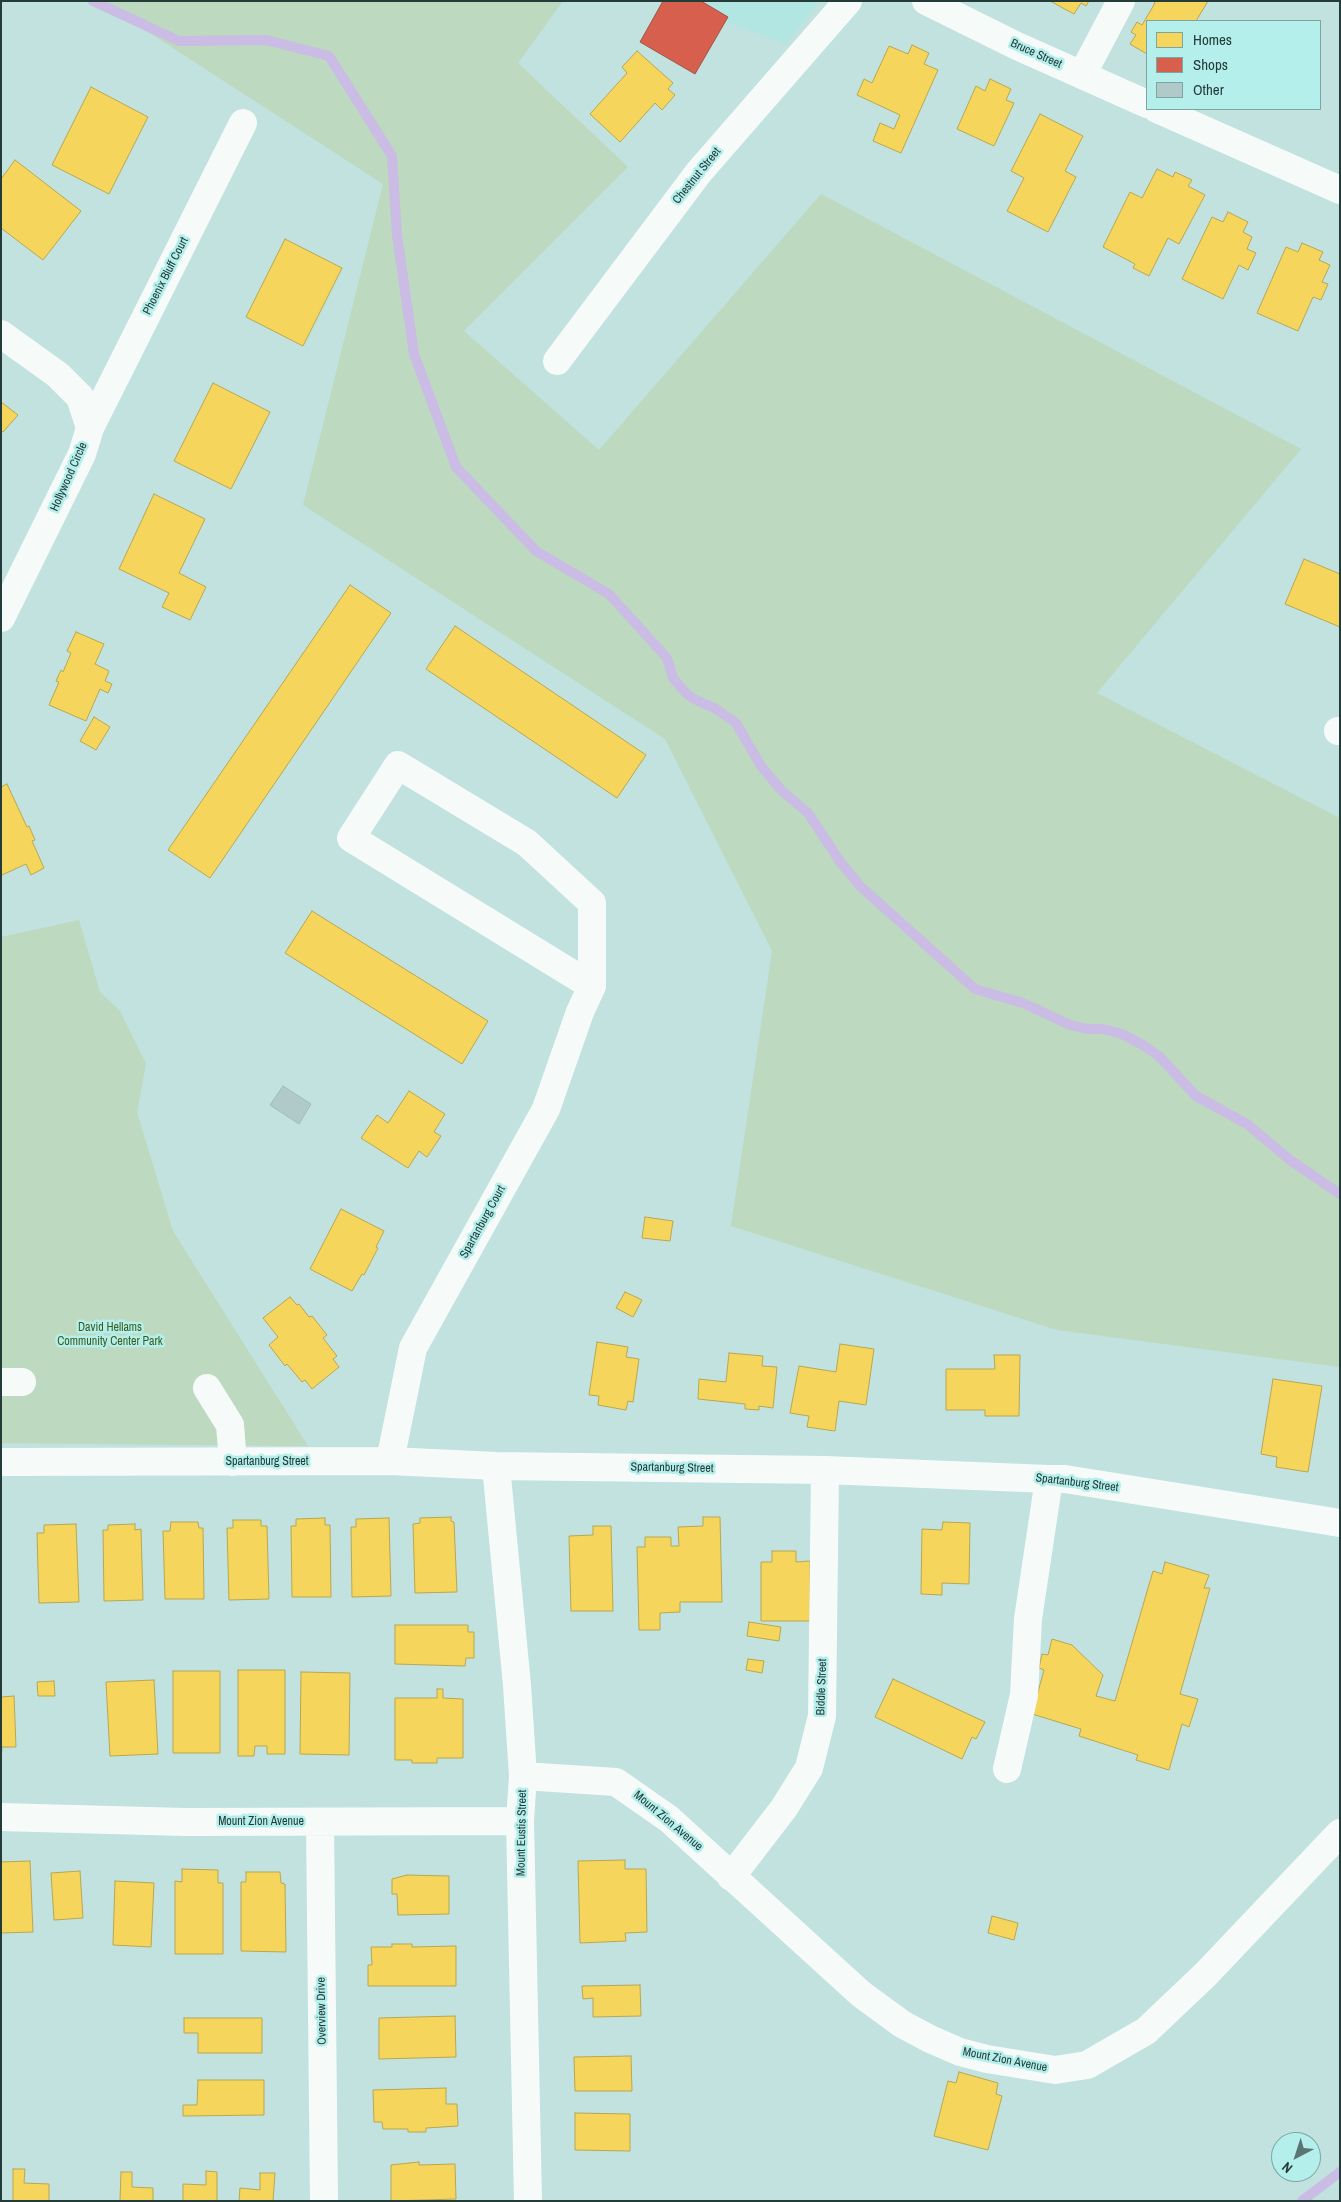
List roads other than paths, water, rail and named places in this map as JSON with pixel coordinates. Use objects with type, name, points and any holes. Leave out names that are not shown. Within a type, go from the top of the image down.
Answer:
[{"type":"street","name":"Chestnut Street","points":[[557,361],[699,172],[848,1]]},
{"type":"street","name":"Bruce Street","points":[[926,1],[1017,46],[1146,104]]},
{"type":"street","points":[[1082,75],[1122,1]]},
{"type":"street","points":[[1159,110],[1340,190]]},
{"type":"street","name":"Phoenix Bluff Court","points":[[90,428],[243,123]]},
{"type":"street","name":"Hollywood Circle","points":[[1,334],[58,375],[80,397],[90,428],[82,454],[1,618]]},
{"type":"street","points":[[398,765],[527,844],[592,903],[592,986],[351,838],[398,765]]},
{"type":"street","name":"Spartanburg Court","points":[[390,1461],[413,1348],[546,1109],[580,1012],[592,986]]},
{"type":"street","points":[[207,1388],[230,1425],[233,1462]]},
{"type":"street","name":"Spartanburg Street","points":[[1,1462],[390,1461],[496,1466],[825,1470],[1049,1478],[1340,1523]]},
{"type":"street","name":"Mount Eustis Street","points":[[496,1466],[517,1685],[522,1776],[520,1820],[528,2201]]},
{"type":"street","name":"Biddle Street","points":[[731,1876],[784,1808],[809,1768],[822,1716],[825,1470]]},
{"type":"street","points":[[1008,1769],[1024,1695],[1028,1619],[1049,1478]]},
{"type":"street","name":"Mount Zion Avenue","points":[[522,1776],[616,1782],[669,1819],[862,1994],[902,2024],[960,2052],[987,2059],[1055,2070],[1087,2065],[1146,2031],[1205,1975],[1340,1833]]},
{"type":"street","name":"Mount Zion Avenue","points":[[1,1817],[185,1822],[520,1820]]},
{"type":"street","name":"Overview Drive","points":[[320,1822],[324,2201]]},
{"type":"waterway","points":[[93,1],[179,41],[266,40],[329,56],[392,156],[397,235],[414,354],[456,467],[536,551],[609,594],[667,658],[673,678],[685,692],[692,698],[716,709],[736,723],[761,766],[782,791],[808,813],[841,863],[860,886],[975,989],[1023,1003],[1070,1025],[1087,1029],[1103,1029],[1122,1034],[1143,1045],[1159,1056],[1196,1096],[1247,1124],[1290,1160],[1340,1194]]},
{"type":"waterway","points":[[1302,2201],[1340,2172]]},
{"type":"park label","name":"David Hellams Community Center Park","points":[[110,1335]]}]
